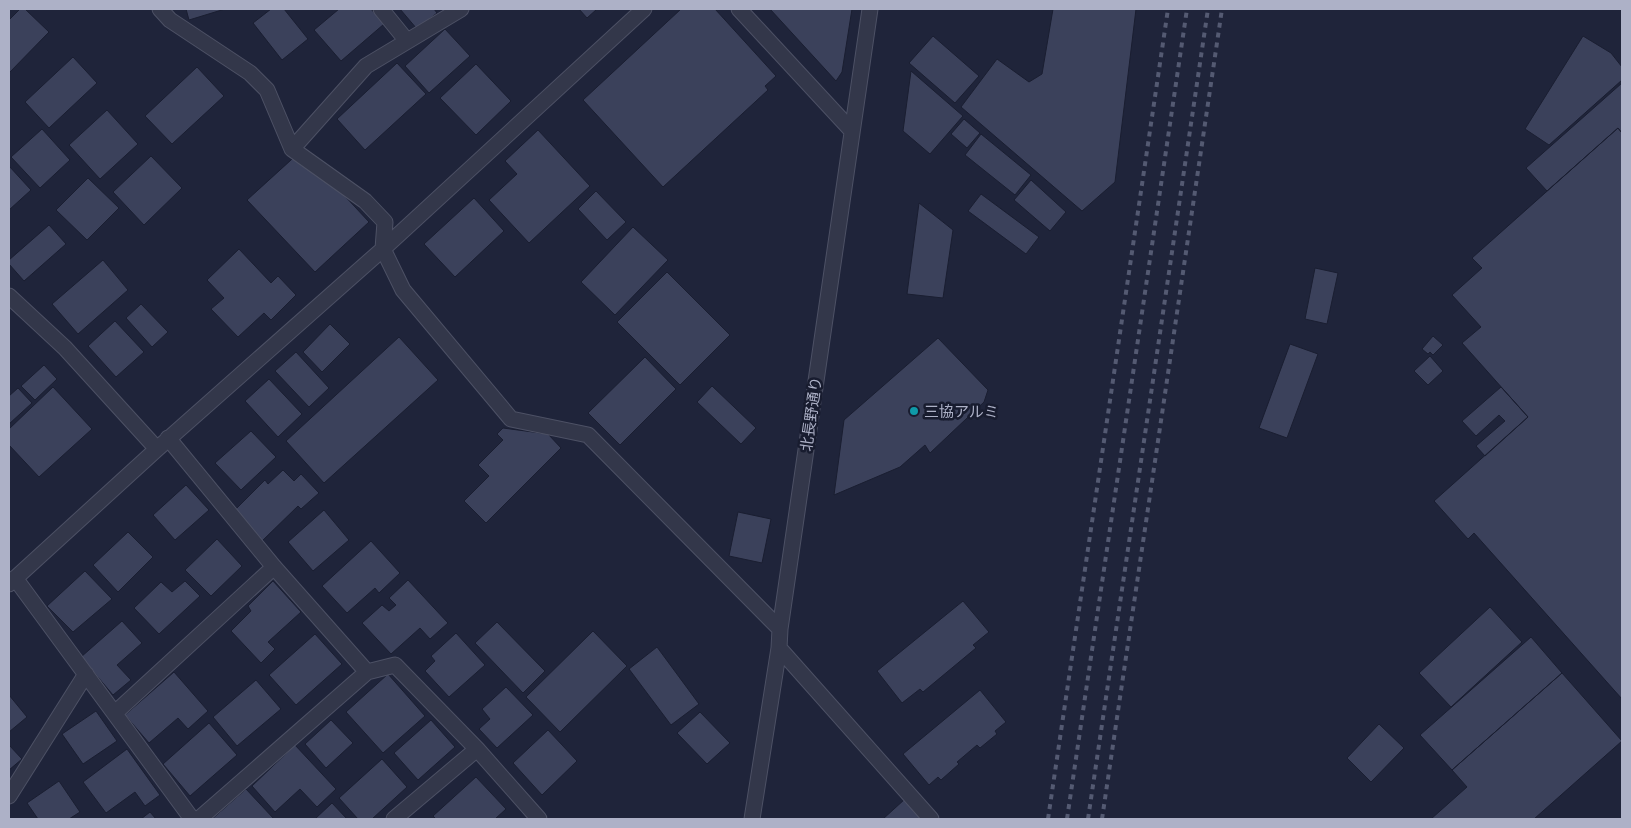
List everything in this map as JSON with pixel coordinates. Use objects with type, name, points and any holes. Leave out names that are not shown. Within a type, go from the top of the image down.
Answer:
[{"type":"street","points":[[160,9],[170,20],[250,73],[267,90],[292,149],[365,202],[385,222],[383,250],[403,290],[511,418],[588,434],[780,629]]},
{"type":"street","points":[[380,9],[406,41]]},
{"type":"street","points":[[292,149],[366,66],[460,9]]},
{"type":"street","points":[[192,819],[86,674],[12,581],[168,438],[383,250],[644,9]]},
{"type":"street","points":[[738,9],[852,131]]},
{"type":"street","name":"北長野通り","points":[[752,819],[779,648],[780,629],[870,9]]},
{"type":"street","points":[[9,296],[65,348],[157,448]]},
{"type":"street","points":[[168,438],[274,567],[367,672]]},
{"type":"street","points":[[115,713],[274,567]]},
{"type":"street","points":[[779,648],[931,819]]},
{"type":"street","points":[[199,819],[367,672],[395,665],[477,749],[539,819]]},
{"type":"street","points":[[9,796],[86,674]]},
{"type":"street","points":[[394,819],[477,749]]},
{"type":"building","points":[[20,9],[25,9],[49,32],[9,73],[9,20]]},
{"type":"building","points":[[186,9],[225,9],[189,20]]},
{"type":"building","points":[[271,9],[284,9],[308,39],[282,60],[253,23]]},
{"type":"building","points":[[339,9],[371,9],[384,24],[341,61],[314,30]]},
{"type":"building","points":[[400,9],[434,9],[437,13],[417,29]]},
{"type":"building","points":[[579,9],[597,9],[587,18]]},
{"type":"building","points":[[681,9],[715,9],[776,76],[765,86],[768,90],[663,187],[583,100]]},
{"type":"building","points":[[770,9],[852,9],[842,72],[836,81]]},
{"type":"building","points":[[1053,9],[1136,9],[1115,182],[1082,211],[961,107],[997,59],[1029,82],[1042,74]]},
{"type":"building","points":[[445,29],[470,56],[429,93],[405,66]]},
{"type":"building","points":[[933,36],[979,76],[955,103],[909,63]]},
{"type":"building","points":[[1583,36],[1611,53],[1622,67],[1622,80],[1549,145],[1525,129]]},
{"type":"building","points":[[73,57],[97,83],[49,128],[25,102]]},
{"type":"building","points":[[397,63],[426,94],[365,150],[337,119]]},
{"type":"building","points":[[476,64],[511,101],[476,135],[440,98]]},
{"type":"building","points":[[197,67],[224,96],[172,144],[145,116]]},
{"type":"building","points":[[911,71],[963,116],[930,154],[903,131]]},
{"type":"building","points":[[1622,83],[1622,133],[1618,128],[1547,191],[1526,168]]},
{"type":"building","points":[[107,110],[138,144],[100,179],[69,145]]},
{"type":"building","points":[[964,119],[980,133],[967,148],[951,134]]},
{"type":"building","points":[[1618,128],[1622,133],[1622,699],[1474,533],[1468,539],[1434,501],[1528,417],[1462,343],[1481,327],[1452,295],[1482,268],[1472,258]]},
{"type":"building","points":[[42,129],[70,160],[40,188],[11,157]]},
{"type":"building","points":[[538,130],[590,186],[529,243],[489,200],[517,174],[505,161]]},
{"type":"building","points":[[981,134],[1031,175],[1015,195],[965,155]]},
{"type":"building","points":[[302,150],[369,222],[315,272],[247,200]]},
{"type":"building","points":[[151,156],[182,188],[144,225],[113,192]]},
{"type":"building","points":[[9,166],[31,190],[9,210]]},
{"type":"building","points":[[88,178],[119,208],[87,240],[56,210]]},
{"type":"building","points":[[1031,180],[1066,212],[1050,231],[1014,200]]},
{"type":"building","points":[[596,191],[626,222],[607,240],[578,209]]},
{"type":"building","points":[[981,194],[1039,237],[1026,254],[968,211]]},
{"type":"building","points":[[474,198],[504,231],[455,277],[424,244]]},
{"type":"building","points":[[919,203],[953,230],[943,298],[907,294]]},
{"type":"building","points":[[49,225],[66,244],[24,281],[9,264],[9,260]]},
{"type":"building","points":[[633,227],[668,260],[615,315],[581,282]]},
{"type":"building","points":[[239,249],[271,283],[278,276],[296,295],[271,320],[264,313],[238,337],[211,309],[224,298],[207,280]]},
{"type":"building","points":[[103,260],[128,290],[78,334],[52,304]]},
{"type":"building","points":[[1315,268],[1338,273],[1327,324],[1305,319]]},
{"type":"building","points":[[667,272],[730,335],[680,385],[617,322]]},
{"type":"building","points":[[141,304],[168,332],[152,347],[126,318]]},
{"type":"building","points":[[115,321],[144,352],[116,377],[88,346]]},
{"type":"building","points":[[330,324],[350,344],[322,372],[303,352]]},
{"type":"building","points":[[1433,336],[1443,345],[1433,355],[1430,352],[1428,354],[1422,349]]},
{"type":"building","points":[[399,337],[438,380],[324,483],[286,441]]},
{"type":"building","name":"三協アルミ","points":[[938,338],[988,390],[984,402],[930,453],[925,445],[900,467],[834,495],[844,420]]},
{"type":"building","points":[[1290,344],[1318,354],[1287,438],[1259,428]]},
{"type":"building","points":[[296,352],[329,388],[309,407],[275,371]]},
{"type":"building","points":[[1430,356],[1443,371],[1428,385],[1414,371]]},
{"type":"building","points":[[645,357],[676,389],[620,445],[588,413]]},
{"type":"building","points":[[44,365],[57,379],[35,400],[21,386]]},
{"type":"building","points":[[269,379],[302,414],[278,437],[245,401]]},
{"type":"building","points":[[712,386],[756,428],[741,444],[697,402]]},
{"type":"building","points":[[53,387],[92,429],[39,477],[9,445],[9,429]]},
{"type":"building","points":[[1501,387],[1528,417],[1485,456],[1476,446],[1505,421],[1499,415],[1476,436],[1462,421]]},
{"type":"building","points":[[18,388],[32,403],[9,424],[9,396]]},
{"type":"building","points":[[503,428],[548,434],[561,448],[486,523],[464,501],[489,476],[478,465],[503,440],[497,434]]},
{"type":"building","points":[[251,431],[276,457],[241,490],[215,463]]},
{"type":"building","points":[[283,470],[294,481],[301,474],[319,493],[301,509],[298,506],[262,541],[234,511],[265,480],[268,484]]},
{"type":"building","points":[[186,485],[209,510],[175,540],[153,515]]},
{"type":"building","points":[[324,510],[349,540],[313,571],[288,542]]},
{"type":"building","points":[[738,512],[771,519],[762,563],[729,556]]},
{"type":"building","points":[[128,532],[153,557],[118,592],[93,565]]},
{"type":"building","points":[[217,539],[242,566],[211,596],[185,570]]},
{"type":"building","points":[[371,541],[400,573],[379,593],[375,588],[347,613],[322,586]]},
{"type":"building","points":[[85,571],[112,599],[73,632],[47,606]]},
{"type":"building","points":[[408,580],[448,623],[430,639],[420,628],[391,654],[362,623],[382,605],[389,611],[396,605],[389,598]]},
{"type":"building","points":[[185,581],[200,596],[159,634],[134,608],[161,582],[172,592]]},
{"type":"building","points":[[273,581],[301,612],[268,642],[275,649],[261,663],[231,631],[251,611],[248,606]]},
{"type":"building","points":[[963,601],[989,632],[973,645],[976,648],[923,692],[920,689],[902,703],[877,671]]},
{"type":"building","points":[[1490,607],[1522,642],[1451,707],[1419,673]]},
{"type":"building","points":[[122,621],[142,643],[117,665],[131,680],[113,695],[81,657]]},
{"type":"building","points":[[497,622],[545,671],[523,693],[475,643]]},
{"type":"building","points":[[593,631],[627,666],[560,732],[526,697]]},
{"type":"building","points":[[456,633],[485,665],[449,697],[425,671],[435,661],[431,656]]},
{"type":"building","points":[[315,634],[342,664],[296,705],[269,675]]},
{"type":"building","points":[[1531,637],[1562,673],[1452,770],[1420,735]]},
{"type":"building","points":[[657,647],[699,704],[671,725],[629,669]]},
{"type":"building","points":[[174,672],[208,711],[188,729],[178,718],[149,743],[125,715]]},
{"type":"building","points":[[1562,673],[1622,741],[1534,819],[1431,819],[1467,787],[1452,770]]},
{"type":"building","points":[[388,674],[425,716],[383,753],[346,712]]},
{"type":"building","points":[[256,680],[281,709],[237,746],[213,717]]},
{"type":"building","points":[[506,687],[533,715],[497,748],[479,729],[490,719],[482,709]]},
{"type":"building","points":[[980,690],[1006,722],[995,731],[997,734],[980,748],[977,745],[957,762],[959,764],[941,780],[938,777],[929,785],[903,754]]},
{"type":"building","points":[[9,695],[27,717],[9,732]]},
{"type":"building","points":[[96,711],[117,741],[83,764],[62,734]]},
{"type":"building","points":[[700,712],[730,743],[707,764],[677,733]]},
{"type":"building","points":[[331,720],[353,743],[326,768],[305,744]]},
{"type":"building","points":[[431,720],[455,747],[418,780],[394,753]]},
{"type":"building","points":[[209,723],[237,755],[190,796],[163,764]]},
{"type":"building","points":[[1379,724],[1404,748],[1371,782],[1347,758]]},
{"type":"building","points":[[548,730],[577,761],[542,795],[513,763]]},
{"type":"building","points":[[9,745],[22,759],[9,770]]},
{"type":"building","points":[[295,745],[336,789],[317,807],[300,789],[275,812],[252,786]]},
{"type":"building","points":[[127,749],[160,795],[145,806],[135,792],[106,813],[83,782]]},
{"type":"building","points":[[382,759],[407,787],[372,819],[358,819],[339,798]]},
{"type":"building","points":[[476,777],[506,809],[495,819],[436,819],[433,816]]},
{"type":"building","points":[[59,781],[80,812],[69,819],[38,819],[27,803]]},
{"type":"building","points":[[246,789],[274,819],[212,819]]},
{"type":"building","points":[[905,799],[923,819],[883,819]]},
{"type":"building","points":[[332,803],[347,819],[315,819]]},
{"type":"building","points":[[150,812],[156,819],[141,819]]},
{"type":"railway","points":[[1048,819],[1168,9]]},
{"type":"railway","points":[[1067,819],[1187,9]]},
{"type":"railway","points":[[1088,819],[1208,9]]},
{"type":"railway","points":[[1102,819],[1222,9]]},
{"type":"place","name":"三協アルミ","points":[[914,411]]}]
